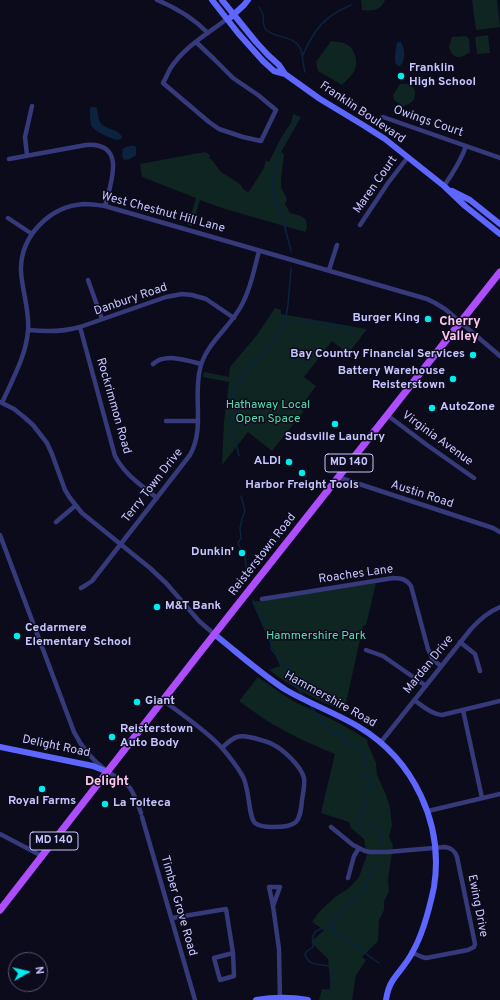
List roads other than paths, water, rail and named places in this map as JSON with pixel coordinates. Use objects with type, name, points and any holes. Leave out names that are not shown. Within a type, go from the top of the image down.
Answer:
[{"type":"main road","name":"Reisterstown Road","points":[[0,910],[214,634],[500,272]]},
{"type":"street","points":[[157,0],[176,8],[199,24],[208,33]]},
{"type":"street","name":"Franklin Boulevard","points":[[212,0],[249,47],[274,71],[285,74],[320,99],[374,132],[444,186],[465,206],[500,234]]},
{"type":"street","name":"Franklin Boulevard","points":[[222,0],[256,42],[279,65],[285,74]]},
{"type":"street","points":[[196,42],[233,78],[258,95],[276,110],[261,141],[219,129],[208,122],[163,83],[174,63],[190,46],[234,14],[248,0]]},
{"type":"street","points":[[27,155],[25,137],[32,106]]},
{"type":"street","name":"Owings Court","points":[[383,117],[500,158]]},
{"type":"street","points":[[9,159],[93,144],[98,145],[106,149],[112,157],[114,165],[112,180],[105,206]]},
{"type":"street","name":"Owings Court","points":[[444,186],[455,171],[466,146]]},
{"type":"street","name":"Maren Court","points":[[360,225],[388,183],[408,157]]},
{"type":"street","name":"Franklin Boulevard","points":[[444,186],[470,200],[500,224]]},
{"type":"street","name":"West Chestnut Hill Lane","points":[[1,403],[26,347],[29,330],[28,311],[21,269],[24,251],[32,234],[44,220],[67,207],[84,204],[105,206],[427,299],[445,309],[500,356]]},
{"type":"street","points":[[8,218],[32,234]]},
{"type":"street","points":[[329,270],[337,245]]},
{"type":"street","name":"Terry Town Drive","points":[[81,588],[92,581],[190,456],[194,448],[198,432],[198,380],[201,364],[211,345],[234,318],[240,308],[250,284],[259,251]]},
{"type":"street","points":[[88,280],[102,320]]},
{"type":"street","name":"Danbury Road","points":[[29,330],[55,332],[80,327],[166,297],[182,294],[206,299],[234,318]]},
{"type":"street","name":"Rockrimmon Road","points":[[80,327],[115,456],[128,475],[157,498]]},
{"type":"street","points":[[153,364],[160,359],[172,358],[183,359],[201,364]]},
{"type":"street","points":[[1,403],[24,417],[40,434],[52,454],[65,490],[75,506],[91,522],[150,568],[166,583],[199,622],[214,634]]},
{"type":"street","name":"Virginia Avenue","points":[[387,415],[474,478]]},
{"type":"street","points":[[166,421],[198,421]]},
{"type":"street","name":"Austin Road","points":[[338,478],[493,528],[500,532]]},
{"type":"street","points":[[56,522],[75,506]]},
{"type":"street","name":"Timber Grove Road","points":[[0,535],[78,740],[92,759],[125,783],[134,796],[172,918],[195,1000]]},
{"type":"street","name":"Roaches Lane","points":[[262,599],[393,578],[402,578],[409,582],[412,586],[428,648],[433,660],[441,666]]},
{"type":"street","name":"Mardan Drive","points":[[381,742],[476,623],[500,607]]},
{"type":"street","name":"Hammershire Road","points":[[214,634],[256,668],[286,689],[359,726],[381,742],[404,766],[419,790],[428,811],[433,833],[436,872],[431,900],[421,933],[413,953],[392,981],[386,1000]]},
{"type":"street","points":[[460,642],[476,654],[480,671]]},
{"type":"street","points":[[366,650],[382,656],[426,686]]},
{"type":"street","points":[[163,700],[206,733],[222,748],[243,775],[246,782],[251,816],[256,824],[265,827],[282,827],[294,824],[301,813],[304,785],[304,778],[298,765],[272,744],[245,736],[233,739],[222,748]]},
{"type":"street","points":[[414,700],[428,710],[437,714],[448,714],[500,701]]},
{"type":"street","points":[[464,710],[482,798]]},
{"type":"street","name":"Delight Road","points":[[0,747],[93,766],[108,772]]},
{"type":"street","points":[[428,811],[500,794]]},
{"type":"street","points":[[331,827],[347,841],[370,852],[381,853],[435,848]]},
{"type":"street","points":[[0,834],[42,856]]},
{"type":"street","points":[[348,878],[354,856],[359,848]]},
{"type":"street","name":"Ewing Drive","points":[[413,953],[422,958],[426,958],[468,950],[474,947],[475,944],[455,851],[449,848],[435,848]]},
{"type":"street","points":[[273,906],[279,949],[280,999]]},
{"type":"street","points":[[172,918],[226,909],[233,953],[234,976],[220,980],[214,958],[233,953]]},
{"type":"street","points":[[256,1000],[267,998],[308,1000]]},
{"type":"water","points":[[401,42],[404,54],[402,64],[398,66],[395,58],[397,43]]},
{"type":"water","points":[[91,107],[97,108],[99,120],[102,125],[118,132],[122,137],[121,139],[118,140],[112,138],[92,127],[90,119]]},
{"type":"water","points":[[135,146],[136,155],[130,159],[124,160],[122,155],[123,149]]},
{"type":"waterway","points":[[303,55],[311,38],[321,24],[334,14],[351,5]]},
{"type":"waterway","points":[[259,7],[263,14],[266,30],[275,35],[290,39],[298,45],[301,50],[305,72]]},
{"type":"waterway","points":[[291,251],[283,220],[275,202],[275,190],[272,183],[278,147],[286,135],[292,131],[298,118]]},
{"type":"waterway","points":[[239,456],[231,422],[231,419],[237,411],[239,401],[233,398],[232,392],[234,386],[240,382],[245,370],[261,357],[278,335],[285,321],[291,268]]},
{"type":"waterway","points":[[285,321],[338,325],[344,327],[354,335]]},
{"type":"waterway","points":[[241,496],[245,511],[240,528],[241,538],[238,543],[246,561],[246,581]]},
{"type":"waterway","points":[[253,600],[270,636],[271,648],[273,652],[278,656],[283,664],[290,667],[292,681],[303,696]]},
{"type":"waterway","points":[[310,705],[330,732],[338,733],[347,744],[350,746],[355,746],[359,749],[366,759],[367,761],[364,763],[363,774],[364,776],[370,777],[373,783],[372,786],[362,792],[364,805],[359,826],[360,828],[376,825],[380,829],[382,843]]},
{"type":"waterway","points":[[328,994],[331,987],[333,973],[331,966],[312,963],[305,954],[313,947],[315,932],[333,924],[335,916],[347,908],[349,904],[358,897],[367,885],[367,880],[376,864]]},
{"type":"waterway","points":[[331,925],[335,933],[358,947],[379,963]]},
{"type":"place","name":"Franklin High School","points":[[401,76]]},
{"type":"place","name":"Burger King","points":[[428,319]]},
{"type":"place","name":"Bay Country Financial Services","points":[[473,355]]},
{"type":"place","name":"Battery Warehouse Reisterstown","points":[[453,379]]},
{"type":"place","name":"AutoZone","points":[[432,408]]},
{"type":"place","name":"Sudsville Laundry","points":[[335,424]]},
{"type":"place","name":"ALDI","points":[[289,462]]},
{"type":"place","name":"Harbor Freight Tools","points":[[302,473]]},
{"type":"place","name":"Dunkin'","points":[[242,553]]},
{"type":"place","name":"M&T Bank","points":[[157,607]]},
{"type":"place","name":"Cedarmere Elementary School","points":[[17,636]]},
{"type":"place","name":"Giant","points":[[137,702]]},
{"type":"place","name":"Reisterstown Auto Body","points":[[112,737]]},
{"type":"place","name":"Royal Farms","points":[[42,789]]},
{"type":"place","name":"La Tolteca","points":[[105,804]]},
{"type":"district","name":"Cherry Valley","points":[[460,330]]},
{"type":"district","name":"Delight","points":[[107,782]]},
{"type":"park label","name":"Hathaway Local Open Space","points":[[268,413]]},
{"type":"park label","name":"Hammershire Park","points":[[316,637]]}]
